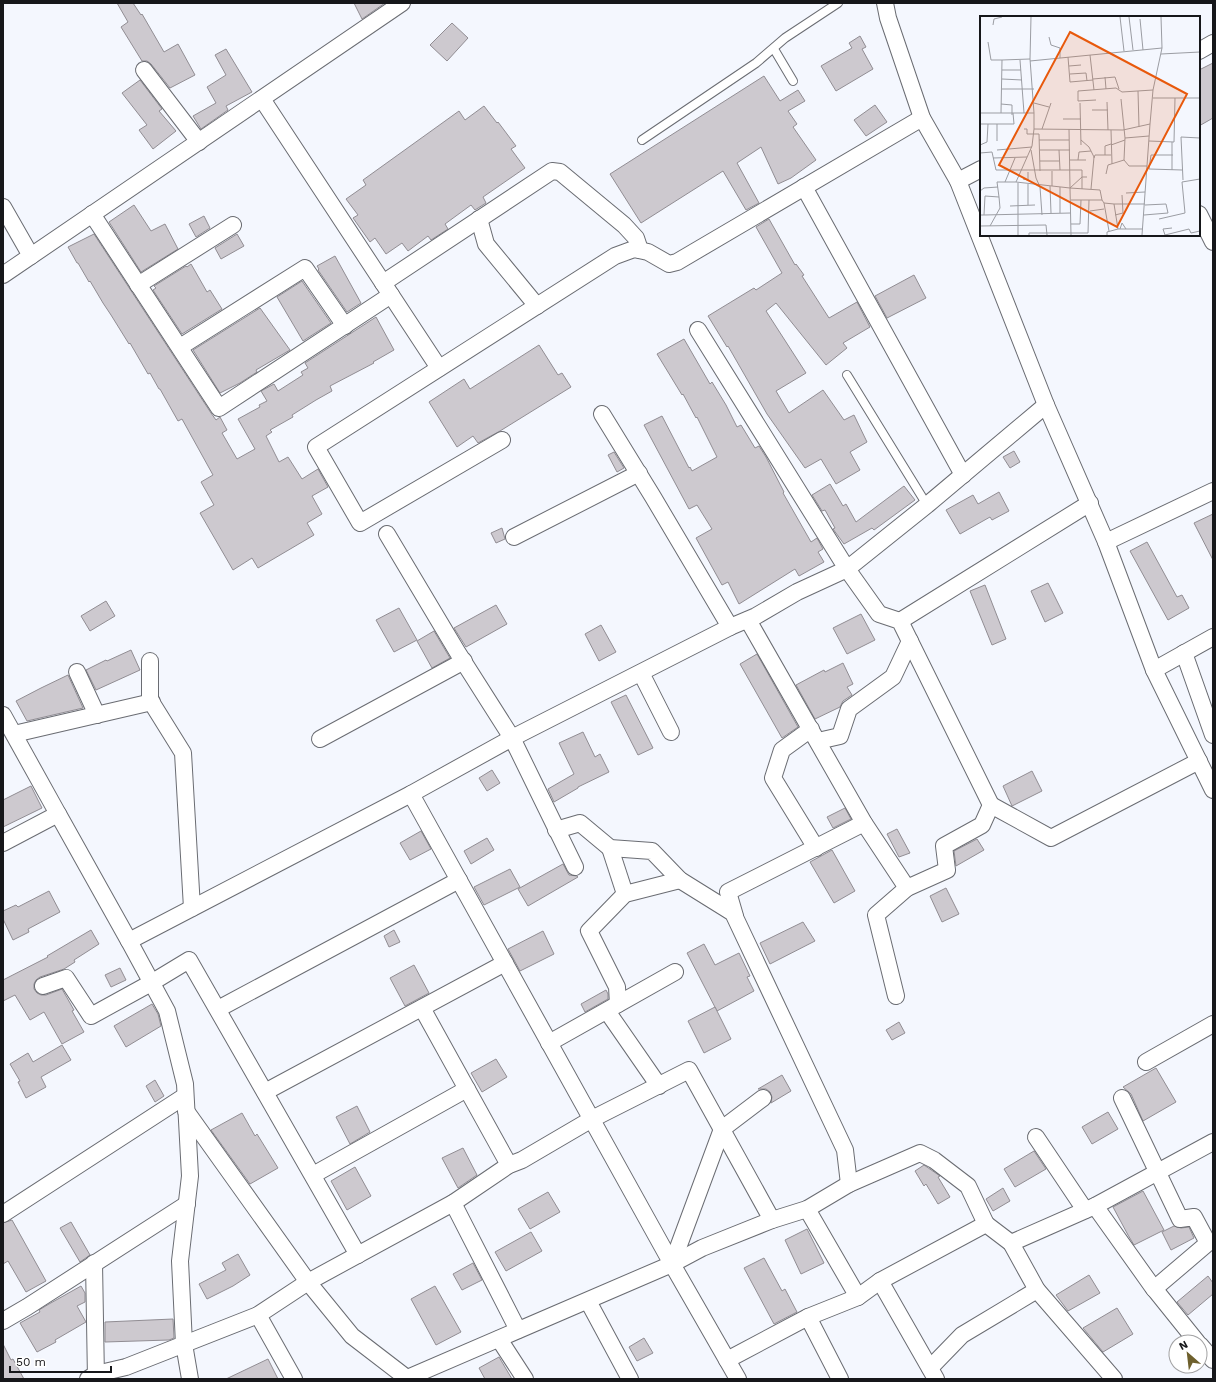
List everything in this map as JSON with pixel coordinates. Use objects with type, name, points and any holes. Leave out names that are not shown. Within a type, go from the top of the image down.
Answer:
[{"type":"street","points":[[3,276],[402,3]]},
{"type":"street","points":[[885,3],[888,18],[922,118],[958,181],[1046,405],[1106,542],[1154,670],[1213,790]]},
{"type":"street","points":[[1200,50],[1213,43]]},
{"type":"street","points":[[144,70],[199,142]]},
{"type":"street","points":[[262,99],[439,368]]},
{"type":"street","points":[[502,440],[360,523],[316,447],[615,256],[634,249],[648,252],[669,264],[677,262],[922,118]]},
{"type":"street","points":[[958,181],[980,170]]},
{"type":"street","points":[[92,214],[180,347],[218,408],[345,326],[387,289],[479,219],[552,171],[560,172],[624,225],[636,238],[640,250]]},
{"type":"street","points":[[804,187],[962,475]]},
{"type":"street","points":[[3,207],[31,256]]},
{"type":"street","points":[[1200,216],[1213,242]]},
{"type":"street","points":[[479,219],[486,244],[537,306]]},
{"type":"street","points":[[138,285],[233,225]]},
{"type":"street","points":[[180,347],[305,268],[345,326]]},
{"type":"street","points":[[698,330],[848,569],[879,614],[900,620],[1090,503]]},
{"type":"street","points":[[129,941],[411,794],[512,738],[730,627],[748,620],[797,592],[848,569],[1046,405]]},
{"type":"street","points":[[602,414],[730,627]]},
{"type":"street","points":[[514,537],[638,473]]},
{"type":"street","points":[[1106,542],[1213,490]]},
{"type":"street","points":[[387,534],[512,738],[575,867]]},
{"type":"street","points":[[748,620],[864,823],[908,888]]},
{"type":"street","points":[[900,620],[992,805],[1052,838],[1199,761]]},
{"type":"street","points":[[1154,670],[1213,637]]},
{"type":"street","points":[[816,848],[773,778],[782,750],[815,735],[840,736],[849,709],[893,677],[910,642]]},
{"type":"street","points":[[1184,653],[1213,735]]},
{"type":"street","points":[[150,661],[150,700],[183,753],[192,908]]},
{"type":"street","points":[[320,739],[464,661]]},
{"type":"street","points":[[77,672],[97,715]]},
{"type":"street","points":[[641,673],[671,732]]},
{"type":"street","points":[[14,734],[152,702]]},
{"type":"street","points":[[3,715],[167,1011],[185,1084],[190,1176],[180,1261],[184,1344],[190,1379]]},
{"type":"street","points":[[411,794],[672,1264],[738,1379]]},
{"type":"street","points":[[896,996],[876,915],[908,888],[947,870],[944,846],[982,825],[992,805]]},
{"type":"street","points":[[3,843],[58,814]]},
{"type":"street","points":[[556,830],[580,823],[610,848],[625,894]]},
{"type":"street","points":[[849,1184],[845,1150],[735,916],[728,892],[864,823]]},
{"type":"street","points":[[610,848],[652,851],[680,880],[733,912],[735,916]]},
{"type":"street","points":[[218,1009],[459,880]]},
{"type":"street","points":[[659,1086],[613,1007],[617,987],[589,931],[625,894],[680,880]]},
{"type":"street","points":[[44,986],[66,978],[91,1016],[152,983],[189,960],[358,1255]]},
{"type":"street","points":[[265,1092],[505,963]]},
{"type":"street","points":[[550,1044],[675,972]]},
{"type":"street","points":[[422,1008],[509,1165]]},
{"type":"street","points":[[1146,1062],[1213,1024]]},
{"type":"street","points":[[94,1263],[93,1377],[126,1367],[258,1315],[308,1282],[453,1203],[509,1165],[522,1160],[592,1119],[689,1070],[772,1220]]},
{"type":"street","points":[[313,1175],[467,1089]]},
{"type":"street","points":[[672,1264],[722,1129],[763,1098]]},
{"type":"street","points":[[1122,1098],[1180,1219],[1194,1217],[1208,1243],[1154,1289]]},
{"type":"street","points":[[3,1214],[186,1104]]},
{"type":"street","points":[[186,1104],[308,1282],[352,1336],[407,1379],[672,1264],[702,1248],[772,1220],[807,1209],[849,1184],[920,1153],[934,1160],[968,1186],[986,1224],[1011,1243],[1037,1290],[1114,1379]]},
{"type":"street","points":[[1036,1137],[1090,1208],[1191,1334]]},
{"type":"street","points":[[1011,1243],[1090,1208],[1213,1142]]},
{"type":"street","points":[[453,1203],[518,1330]]},
{"type":"street","points":[[3,1321],[187,1204]]},
{"type":"street","points":[[807,1209],[858,1297]]},
{"type":"street","points":[[727,1360],[808,1317],[858,1297],[880,1281],[986,1224]]},
{"type":"street","points":[[880,1281],[933,1373],[962,1334],[1037,1290]]},
{"type":"street","points":[[588,1301],[630,1379]]},
{"type":"street","points":[[823,1311],[826,1353]]},
{"type":"street","points":[[258,1315],[294,1379]]},
{"type":"street","points":[[808,1317],[840,1379]]},
{"type":"street","points":[[499,1338],[525,1379]]},
{"type":"lane","points":[[642,140],[756,63],[785,38],[838,3]]},
{"type":"lane","points":[[774,49],[793,81]]},
{"type":"lane","points":[[847,375],[927,505]]},
{"type":"building","points":[[117,3],[133,3],[141,15],[142,14],[164,52],[178,44],[195,75],[170,88],[151,64],[147,61],[142,61],[121,27],[128,22]]},
{"type":"building","points":[[354,3],[385,3],[362,19]]},
{"type":"building","points":[[452,23],[468,38],[447,61],[430,45]]},
{"type":"building","points":[[860,36],[866,47],[862,49],[873,69],[836,91],[821,66],[852,48],[849,43]]},
{"type":"building","points":[[226,49],[252,92],[226,106],[228,110],[201,129],[193,116],[216,103],[207,87],[226,75],[215,55]]},
{"type":"building","points":[[1213,63],[1213,118],[1200,125],[1200,70]]},
{"type":"building","points":[[764,76],[780,101],[798,90],[805,101],[788,111],[797,124],[793,127],[816,160],[791,178],[778,184],[761,147],[737,163],[759,203],[746,210],[723,171],[641,223],[610,174]]},
{"type":"building","points":[[140,80],[162,109],[159,111],[176,131],[153,149],[139,130],[147,125],[122,93]]},
{"type":"building","points":[[875,105],[887,122],[866,136],[854,120]]},
{"type":"building","points":[[484,106],[516,146],[511,149],[525,168],[483,197],[486,203],[475,210],[471,205],[445,224],[448,229],[431,240],[428,236],[408,251],[402,243],[386,254],[375,238],[370,242],[353,218],[358,215],[346,199],[366,185],[363,180],[459,111],[465,120]]},
{"type":"building","points":[[134,205],[151,231],[165,224],[178,249],[141,272],[109,222]]},
{"type":"building","points":[[204,216],[210,228],[196,237],[189,224]]},
{"type":"building","points":[[769,219],[795,265],[796,264],[804,275],[802,276],[829,318],[857,302],[870,327],[843,343],[847,348],[826,365],[776,303],[766,311],[806,373],[776,391],[789,413],[823,390],[844,420],[854,415],[867,442],[850,452],[860,470],[836,484],[821,459],[805,468],[767,414],[728,346],[727,347],[708,316],[754,288],[756,290],[782,273],[756,227]]},
{"type":"building","points":[[94,234],[211,413],[216,420],[220,417],[227,430],[222,433],[237,459],[255,449],[238,419],[260,407],[259,405],[267,401],[261,391],[274,384],[278,391],[303,375],[301,372],[308,368],[305,363],[376,317],[394,350],[373,362],[374,363],[330,386],[332,391],[292,415],[293,417],[270,430],[272,432],[266,436],[279,462],[288,457],[302,479],[318,469],[328,487],[312,496],[322,514],[307,523],[314,535],[258,568],[252,558],[233,570],[200,513],[214,505],[201,482],[213,475],[182,419],[178,421],[150,373],[148,374],[130,343],[129,344],[68,247]]},
{"type":"building","points":[[237,234],[244,246],[221,259],[215,248]]},
{"type":"building","points":[[335,256],[361,303],[347,312],[318,270],[319,269],[317,266]]},
{"type":"building","points":[[191,264],[207,292],[210,290],[222,309],[182,334],[153,290],[156,288],[154,286]]},
{"type":"building","points":[[914,275],[926,298],[887,318],[875,296]]},
{"type":"building","points":[[302,281],[331,323],[303,341],[277,297]]},
{"type":"building","points":[[260,308],[290,350],[256,370],[257,372],[240,383],[220,393],[193,350]]},
{"type":"building","points":[[684,339],[710,384],[712,382],[726,405],[737,427],[741,425],[755,448],[759,446],[766,457],[784,492],[783,493],[811,542],[817,538],[823,549],[818,552],[824,562],[799,576],[795,569],[739,604],[728,582],[722,585],[696,538],[712,529],[697,505],[689,509],[644,425],[662,416],[692,471],[717,457],[697,417],[696,418],[683,394],[682,395],[657,354]]},
{"type":"building","points":[[539,345],[558,375],[562,373],[571,387],[478,443],[473,436],[457,447],[429,402],[464,379],[470,389]]},
{"type":"building","points":[[1014,451],[1020,462],[1010,468],[1003,457]]},
{"type":"building","points":[[614,452],[624,468],[617,472],[608,455]]},
{"type":"building","points":[[830,484],[843,506],[846,504],[856,522],[904,486],[915,500],[874,530],[872,528],[844,544],[833,529],[835,528],[825,510],[822,511],[812,495]]},
{"type":"building","points":[[999,492],[1009,511],[992,520],[990,517],[960,534],[946,510],[973,495],[978,504]]},
{"type":"building","points":[[1213,514],[1213,560],[1194,523]]},
{"type":"building","points":[[502,528],[505,539],[496,543],[491,533]]},
{"type":"building","points":[[1147,542],[1177,597],[1182,595],[1189,608],[1168,620],[1130,551]]},
{"type":"building","points":[[1048,583],[1063,613],[1045,622],[1031,591]]},
{"type":"building","points":[[985,585],[1006,639],[992,645],[970,591]]},
{"type":"building","points":[[106,601],[115,616],[90,631],[81,616]]},
{"type":"building","points":[[496,605],[507,624],[466,647],[454,628]]},
{"type":"building","points":[[399,608],[417,640],[394,652],[376,620]]},
{"type":"building","points":[[861,614],[875,640],[847,654],[833,628]]},
{"type":"building","points":[[601,625],[616,652],[599,661],[585,634]]},
{"type":"building","points":[[434,631],[450,658],[432,668],[417,641]]},
{"type":"building","points":[[131,650],[140,670],[96,690],[86,670]]},
{"type":"building","points":[[757,654],[798,727],[782,738],[740,664]]},
{"type":"building","points":[[843,663],[853,684],[847,687],[852,695],[843,701],[840,707],[815,719],[796,685],[824,670],[825,672]]},
{"type":"building","points":[[68,675],[83,708],[27,721],[16,701]]},
{"type":"building","points":[[626,695],[653,748],[638,755],[611,702]]},
{"type":"building","points":[[583,732],[595,757],[600,754],[609,772],[578,787],[554,802],[548,789],[574,774],[559,743]]},
{"type":"building","points":[[492,770],[500,783],[487,791],[479,778]]},
{"type":"building","points":[[1032,771],[1042,791],[1012,806],[1003,786]]},
{"type":"building","points":[[31,786],[42,808],[3,827],[3,800]]},
{"type":"building","points":[[845,808],[851,819],[833,828],[827,817]]},
{"type":"building","points":[[897,829],[910,853],[899,857],[887,834]]},
{"type":"building","points":[[421,831],[431,849],[410,860],[400,843]]},
{"type":"building","points":[[487,838],[494,850],[471,864],[464,851]]},
{"type":"building","points":[[977,839],[984,850],[956,866],[954,851]]},
{"type":"building","points":[[832,850],[855,891],[834,903],[810,862]]},
{"type":"building","points":[[563,864],[569,875],[578,877],[528,906],[518,889]]},
{"type":"building","points":[[510,869],[520,887],[484,905],[474,887]]},
{"type":"building","points":[[946,888],[959,914],[942,922],[930,896]]},
{"type":"building","points":[[49,891],[60,912],[28,929],[29,932],[13,940],[3,919],[3,911],[16,905],[18,907]]},
{"type":"building","points":[[803,922],[815,941],[770,964],[760,943]]},
{"type":"building","points":[[91,930],[99,944],[74,960],[75,962],[64,969],[40,977],[34,984],[34,989],[41,995],[46,995],[62,989],[74,1010],[72,1011],[84,1032],[62,1044],[44,1012],[30,1020],[15,995],[3,1001],[3,980],[48,957],[47,956]]},
{"type":"building","points":[[394,930],[400,942],[389,947],[384,936]]},
{"type":"building","points":[[543,931],[554,954],[520,971],[508,949]]},
{"type":"building","points":[[704,944],[715,965],[739,953],[750,976],[747,977],[754,991],[717,1011],[687,953]]},
{"type":"building","points":[[414,965],[429,993],[405,1006],[390,978]]},
{"type":"building","points":[[120,968],[126,980],[111,987],[105,975]]},
{"type":"building","points":[[606,990],[608,999],[585,1012],[581,1004]]},
{"type":"building","points":[[152,1004],[158,1014],[161,1026],[126,1047],[114,1026]]},
{"type":"building","points":[[715,1007],[731,1039],[704,1053],[688,1021]]},
{"type":"building","points":[[899,1022],[905,1033],[892,1040],[886,1030]]},
{"type":"building","points":[[62,1045],[71,1060],[41,1077],[46,1087],[26,1098],[18,1082],[20,1081],[10,1064],[28,1053],[33,1062]]},
{"type":"building","points":[[496,1059],[507,1077],[482,1092],[471,1073]]},
{"type":"building","points":[[1156,1068],[1176,1102],[1143,1121],[1131,1094],[1123,1087]]},
{"type":"building","points":[[782,1075],[791,1091],[771,1103],[772,1097],[770,1092],[766,1089],[758,1089]]},
{"type":"building","points":[[155,1080],[164,1096],[155,1102],[146,1086]]},
{"type":"building","points":[[357,1106],[370,1132],[350,1144],[336,1117]]},
{"type":"building","points":[[1108,1112],[1118,1129],[1092,1144],[1082,1127]]},
{"type":"building","points":[[242,1113],[255,1136],[257,1134],[278,1168],[250,1184],[211,1130]]},
{"type":"building","points":[[463,1148],[477,1175],[458,1188],[442,1158]]},
{"type":"building","points":[[1034,1151],[1046,1169],[1015,1187],[1004,1169]]},
{"type":"building","points":[[924,1165],[940,1176],[938,1177],[950,1197],[938,1204],[926,1184],[924,1186],[915,1171]]},
{"type":"building","points":[[355,1167],[371,1196],[347,1210],[331,1181]]},
{"type":"building","points":[[1003,1188],[1010,1201],[993,1211],[986,1199]]},
{"type":"building","points":[[1143,1191],[1164,1230],[1134,1245],[1113,1207]]},
{"type":"building","points":[[548,1192],[560,1212],[530,1229],[518,1209]]},
{"type":"building","points":[[12,1220],[46,1281],[26,1292],[8,1261],[3,1264],[3,1223]]},
{"type":"building","points":[[71,1222],[90,1255],[80,1262],[60,1228]]},
{"type":"building","points":[[1174,1226],[1181,1228],[1189,1227],[1194,1238],[1171,1250],[1162,1232]]},
{"type":"building","points":[[807,1229],[824,1263],[801,1274],[785,1240]]},
{"type":"building","points":[[531,1232],[542,1251],[506,1271],[495,1252]]},
{"type":"building","points":[[238,1254],[250,1275],[233,1286],[207,1299],[199,1284],[226,1270],[222,1263]]},
{"type":"building","points":[[764,1258],[782,1291],[785,1289],[797,1312],[774,1324],[744,1268]]},
{"type":"building","points":[[473,1263],[482,1280],[462,1290],[453,1274]]},
{"type":"building","points":[[1089,1275],[1100,1293],[1068,1311],[1056,1295]]},
{"type":"building","points":[[1208,1276],[1213,1283],[1213,1294],[1188,1315],[1177,1302]]},
{"type":"building","points":[[81,1286],[85,1293],[85,1302],[77,1306],[86,1322],[55,1340],[56,1342],[37,1352],[20,1323],[40,1312],[39,1310]]},
{"type":"building","points":[[435,1286],[461,1332],[436,1345],[411,1299]]},
{"type":"building","points":[[1117,1308],[1133,1334],[1103,1352],[1083,1328]]},
{"type":"building","points":[[173,1319],[174,1338],[169,1340],[105,1342],[105,1322]]},
{"type":"building","points":[[644,1338],[653,1353],[637,1361],[629,1347]]},
{"type":"building","points":[[3,1344],[11,1360],[13,1359],[24,1379],[3,1379]]},
{"type":"building","points":[[499,1357],[512,1379],[485,1379],[479,1368]]},
{"type":"building","points":[[268,1359],[278,1379],[226,1379]]}]
